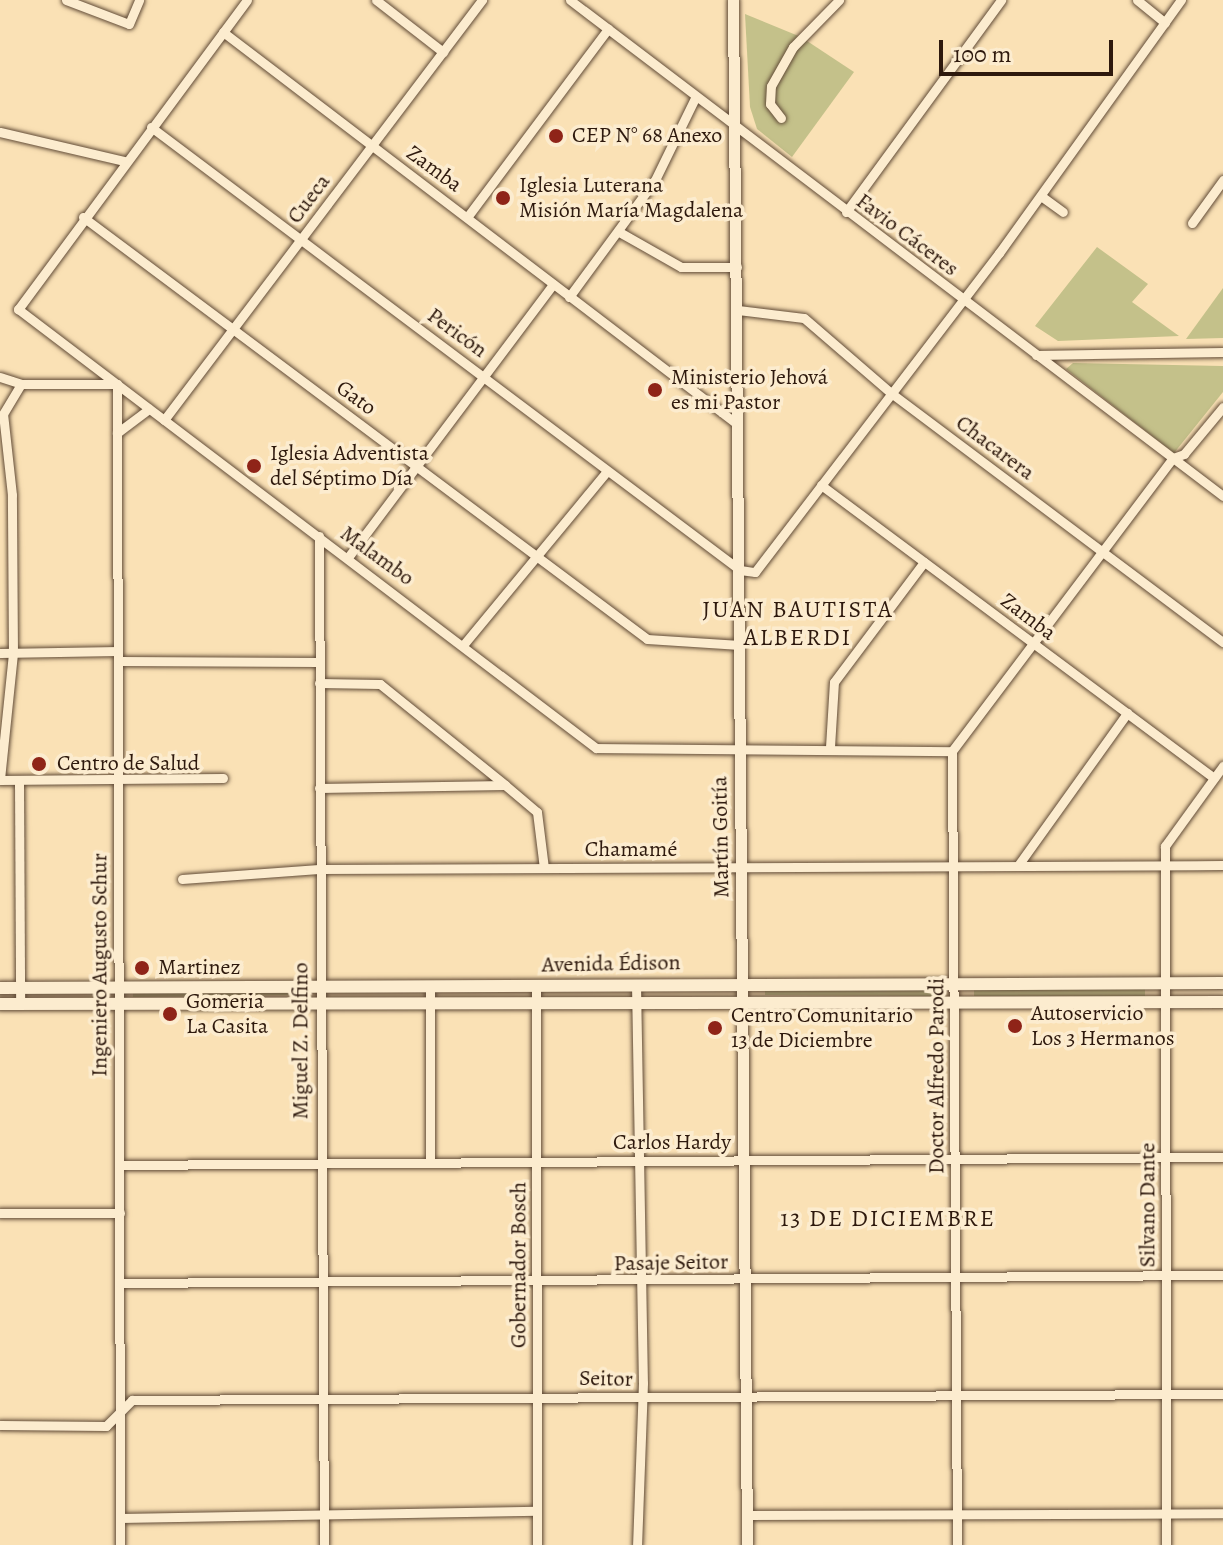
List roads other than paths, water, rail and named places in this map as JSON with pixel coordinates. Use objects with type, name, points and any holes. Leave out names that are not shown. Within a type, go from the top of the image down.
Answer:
[{"type":"main road","name":"Avenida Édison","points":[[0,988],[743,982],[1223,983]]},
{"type":"main road","name":"Avenida Édison","points":[[0,1004],[536,1006],[1223,1002]]},
{"type":"street","points":[[66,0],[129,24],[139,0]]},
{"type":"street","points":[[83,217],[247,0]]},
{"type":"street","points":[[376,0],[443,52]]},
{"type":"street","name":"Cueca","points":[[164,420],[482,0]]},
{"type":"street","name":"Favio Cáceres","points":[[570,0],[1223,496]]},
{"type":"street","name":"Martín Goitía","points":[[733,0],[737,128],[741,869],[746,1003],[747,1545]]},
{"type":"street","points":[[781,118],[770,104],[771,86],[793,47],[839,0]]},
{"type":"street","points":[[846,212],[1001,0]]},
{"type":"street","points":[[1137,0],[1165,23]]},
{"type":"street","points":[[740,570],[755,572],[1041,196],[1181,0]]},
{"type":"street","points":[[468,216],[608,29]]},
{"type":"street","name":"Zamba","points":[[223,32],[737,424]]},
{"type":"street","points":[[569,297],[621,233],[696,96]]},
{"type":"street","name":"Pericón","points":[[151,127],[740,570]]},
{"type":"street","points":[[0,132],[125,161]]},
{"type":"street","points":[[1192,223],[1223,180]]},
{"type":"street","points":[[1041,196],[1063,212]]},
{"type":"street","name":"Malambo","points":[[83,217],[18,309],[349,556],[596,748],[830,747],[952,751]]},
{"type":"street","name":"Gato","points":[[83,217],[647,639],[740,645]]},
{"type":"street","points":[[621,233],[681,267],[737,267]]},
{"type":"street","points":[[349,556],[553,284]]},
{"type":"street","name":"Chacarera","points":[[738,310],[804,318],[891,393],[1223,642]]},
{"type":"street","points":[[1036,355],[1223,352]]},
{"type":"street","points":[[0,377],[21,384],[117,384]]},
{"type":"street","points":[[21,384],[1,414],[13,653],[0,779],[119,784],[223,778]]},
{"type":"street","name":"Ingeniero Augusto Schur","points":[[117,384],[120,988],[115,1003],[120,1165],[120,1545]]},
{"type":"street","points":[[952,751],[1173,458],[1184,454],[1223,407]]},
{"type":"street","points":[[117,433],[149,409]]},
{"type":"street","points":[[464,644],[607,471]]},
{"type":"street","name":"Zamba","points":[[821,485],[1214,778]]},
{"type":"street","name":"Miguel Z. Delfino","points":[[319,536],[318,1003],[324,1545]]},
{"type":"street","points":[[830,747],[834,682],[924,562]]},
{"type":"street","points":[[0,653],[319,662]]},
{"type":"street","points":[[319,683],[380,684],[505,785],[537,812],[544,868]]},
{"type":"street","points":[[1019,864],[1127,713]]},
{"type":"street","name":"Doctor Alfredo Parodi","points":[[952,751],[956,1002],[957,1545]]},
{"type":"street","name":"Silvano Dante","points":[[1166,1545],[1165,846],[1223,766]]},
{"type":"street","points":[[19,782],[20,1004]]},
{"type":"street","points":[[319,788],[505,785]]},
{"type":"street","name":"Chamamé","points":[[182,879],[319,869],[1223,865]]},
{"type":"street","points":[[636,984],[634,1160],[642,1282],[637,1397],[637,1545]]},
{"type":"street","points":[[430,985],[430,1161]]},
{"type":"street","name":"Gobernador Bosch","points":[[536,985],[537,1545]]},
{"type":"street","name":"Carlos Hardy","points":[[120,1165],[1223,1157]]},
{"type":"street","points":[[0,1213],[120,1213]]},
{"type":"street","name":"Pasaje Seitor","points":[[120,1283],[642,1282],[1223,1275]]},
{"type":"street","name":"Seitor","points":[[0,1425],[106,1426],[132,1400],[537,1395],[1223,1394]]},
{"type":"street","points":[[120,1518],[537,1511]]},
{"type":"street","points":[[747,1515],[1223,1513]]},
{"type":"place","name":"CEP N° 68 Anexo","points":[[556,136]]},
{"type":"place","name":"Iglesia Luterana Misión María Magdalena","points":[[503,198]]},
{"type":"place","name":"Ministerio Jehová es mi Pastor","points":[[655,390]]},
{"type":"place","name":"Iglesia Adventista del Séptimo Día","points":[[254,466]]},
{"type":"place","name":"Centro de Salud","points":[[39,764]]},
{"type":"place","name":"Martinez","points":[[142,968]]},
{"type":"place","name":"Gomeria La Casita","points":[[170,1014]]},
{"type":"place","name":"Autoservicio Los 3 Hermanos","points":[[1015,1026]]},
{"type":"place","name":"Centro Comunitario 13 de Diciembre","points":[[715,1028]]},
{"type":"district","name":"JUAN BAUTISTA ALBERDI","points":[[798,624]]},
{"type":"district","name":"13 DE DICIEMBRE","points":[[888,1219]]}]
